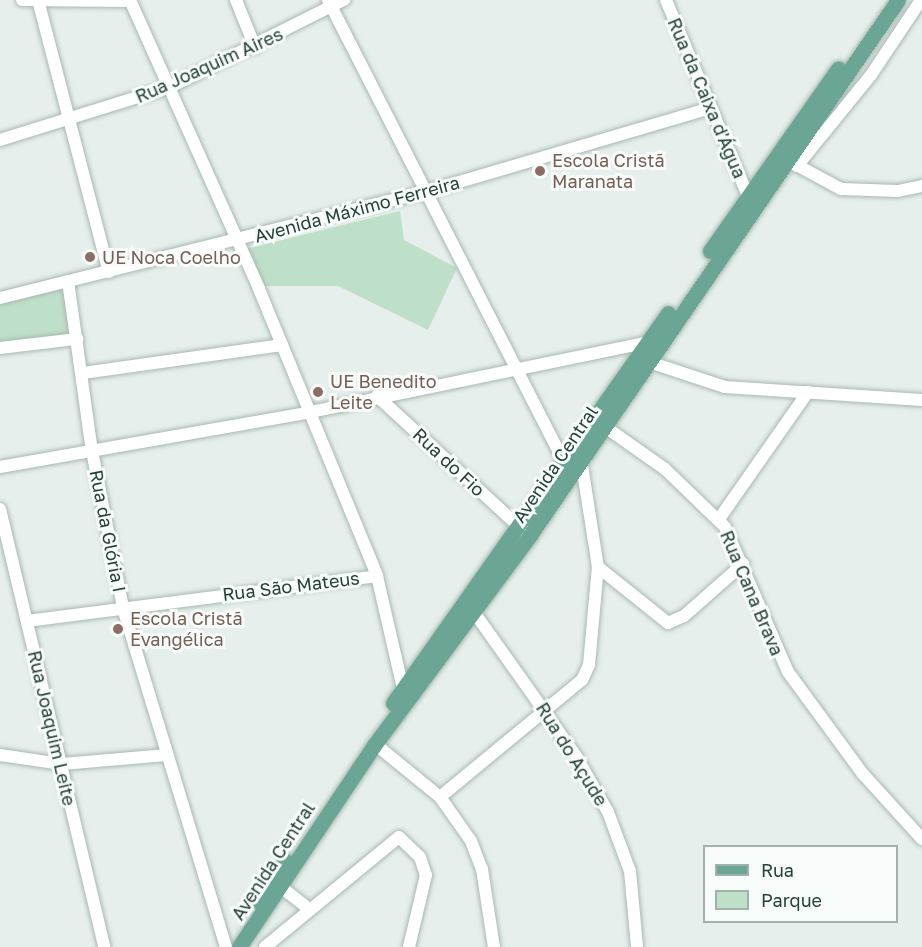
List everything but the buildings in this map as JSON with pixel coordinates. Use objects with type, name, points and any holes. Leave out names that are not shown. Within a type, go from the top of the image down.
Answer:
[{"type":"main road","points":[[226,947],[256,917],[403,689],[525,531],[565,464],[748,196],[788,160],[885,0]]},
{"type":"main road","name":"Avenida Central","points":[[239,947],[256,917],[281,887],[375,744],[474,612],[525,531],[581,459],[898,0]]},
{"type":"street","points":[[22,0],[38,2],[130,0],[311,412],[377,576],[403,689]]},
{"type":"street","points":[[236,0],[255,46]]},
{"type":"street","name":"Rua Joaquim Aires","points":[[0,140],[170,87],[255,46],[330,3],[344,0]]},
{"type":"street","name":"Rua da Caixa d'Água","points":[[666,0],[748,196]]},
{"type":"street","points":[[921,0],[871,75],[788,160],[841,189],[898,191],[922,186]]},
{"type":"street","points":[[38,2],[109,272]]},
{"type":"street","points":[[330,3],[513,369],[565,464]]},
{"type":"street","name":"Avenida Máximo Ferreira","points":[[0,298],[237,241],[425,192],[710,108]]},
{"type":"street","name":"Rua da Glória I","points":[[68,281],[83,373],[92,451],[123,608],[226,947]]},
{"type":"street","points":[[0,348],[77,339]]},
{"type":"street","points":[[0,467],[311,412],[377,396],[648,342]]},
{"type":"street","points":[[83,373],[282,345]]},
{"type":"street","points":[[649,362],[706,383],[922,400]]},
{"type":"street","points":[[719,519],[808,392]]},
{"type":"street","name":"Rua do Fio","points":[[377,396],[525,531]]},
{"type":"street","name":"Rua Cana Brava","points":[[604,426],[653,458],[719,519],[743,564],[759,615],[788,672],[863,774],[922,839]]},
{"type":"street","points":[[440,797],[546,711],[587,671],[598,567],[581,459]]},
{"type":"street","name":"Rua Joaquim Leite","points":[[0,509],[104,947]]},
{"type":"street","points":[[598,567],[670,623],[743,564]]},
{"type":"street","name":"Rua São Mateus","points":[[27,621],[377,576]]},
{"type":"street","name":"Rua do Açude","points":[[474,612],[546,711],[593,782],[618,835],[633,888],[637,947]]},
{"type":"street","points":[[375,744],[440,797],[479,858],[494,947]]},
{"type":"street","points":[[0,754],[62,764],[167,755]]},
{"type":"street","points":[[265,947],[308,908],[400,837],[420,857],[426,875],[409,947]]},
{"type":"street","points":[[281,887],[308,908]]},
{"type":"green space","points":[[400,211],[404,240],[457,268],[428,330],[338,286],[262,286],[246,249]]},
{"type":"green space","points":[[63,288],[70,336],[0,343],[0,303]]},
{"type":"place","name":"Escola Cristã Maranata","points":[[540,171]]},
{"type":"place","name":"UE Noca Coelho","points":[[90,257]]},
{"type":"place","name":"UE Benedito Leite","points":[[318,392]]},
{"type":"place","name":"Escola Cristã Evangélica","points":[[118,629]]}]
